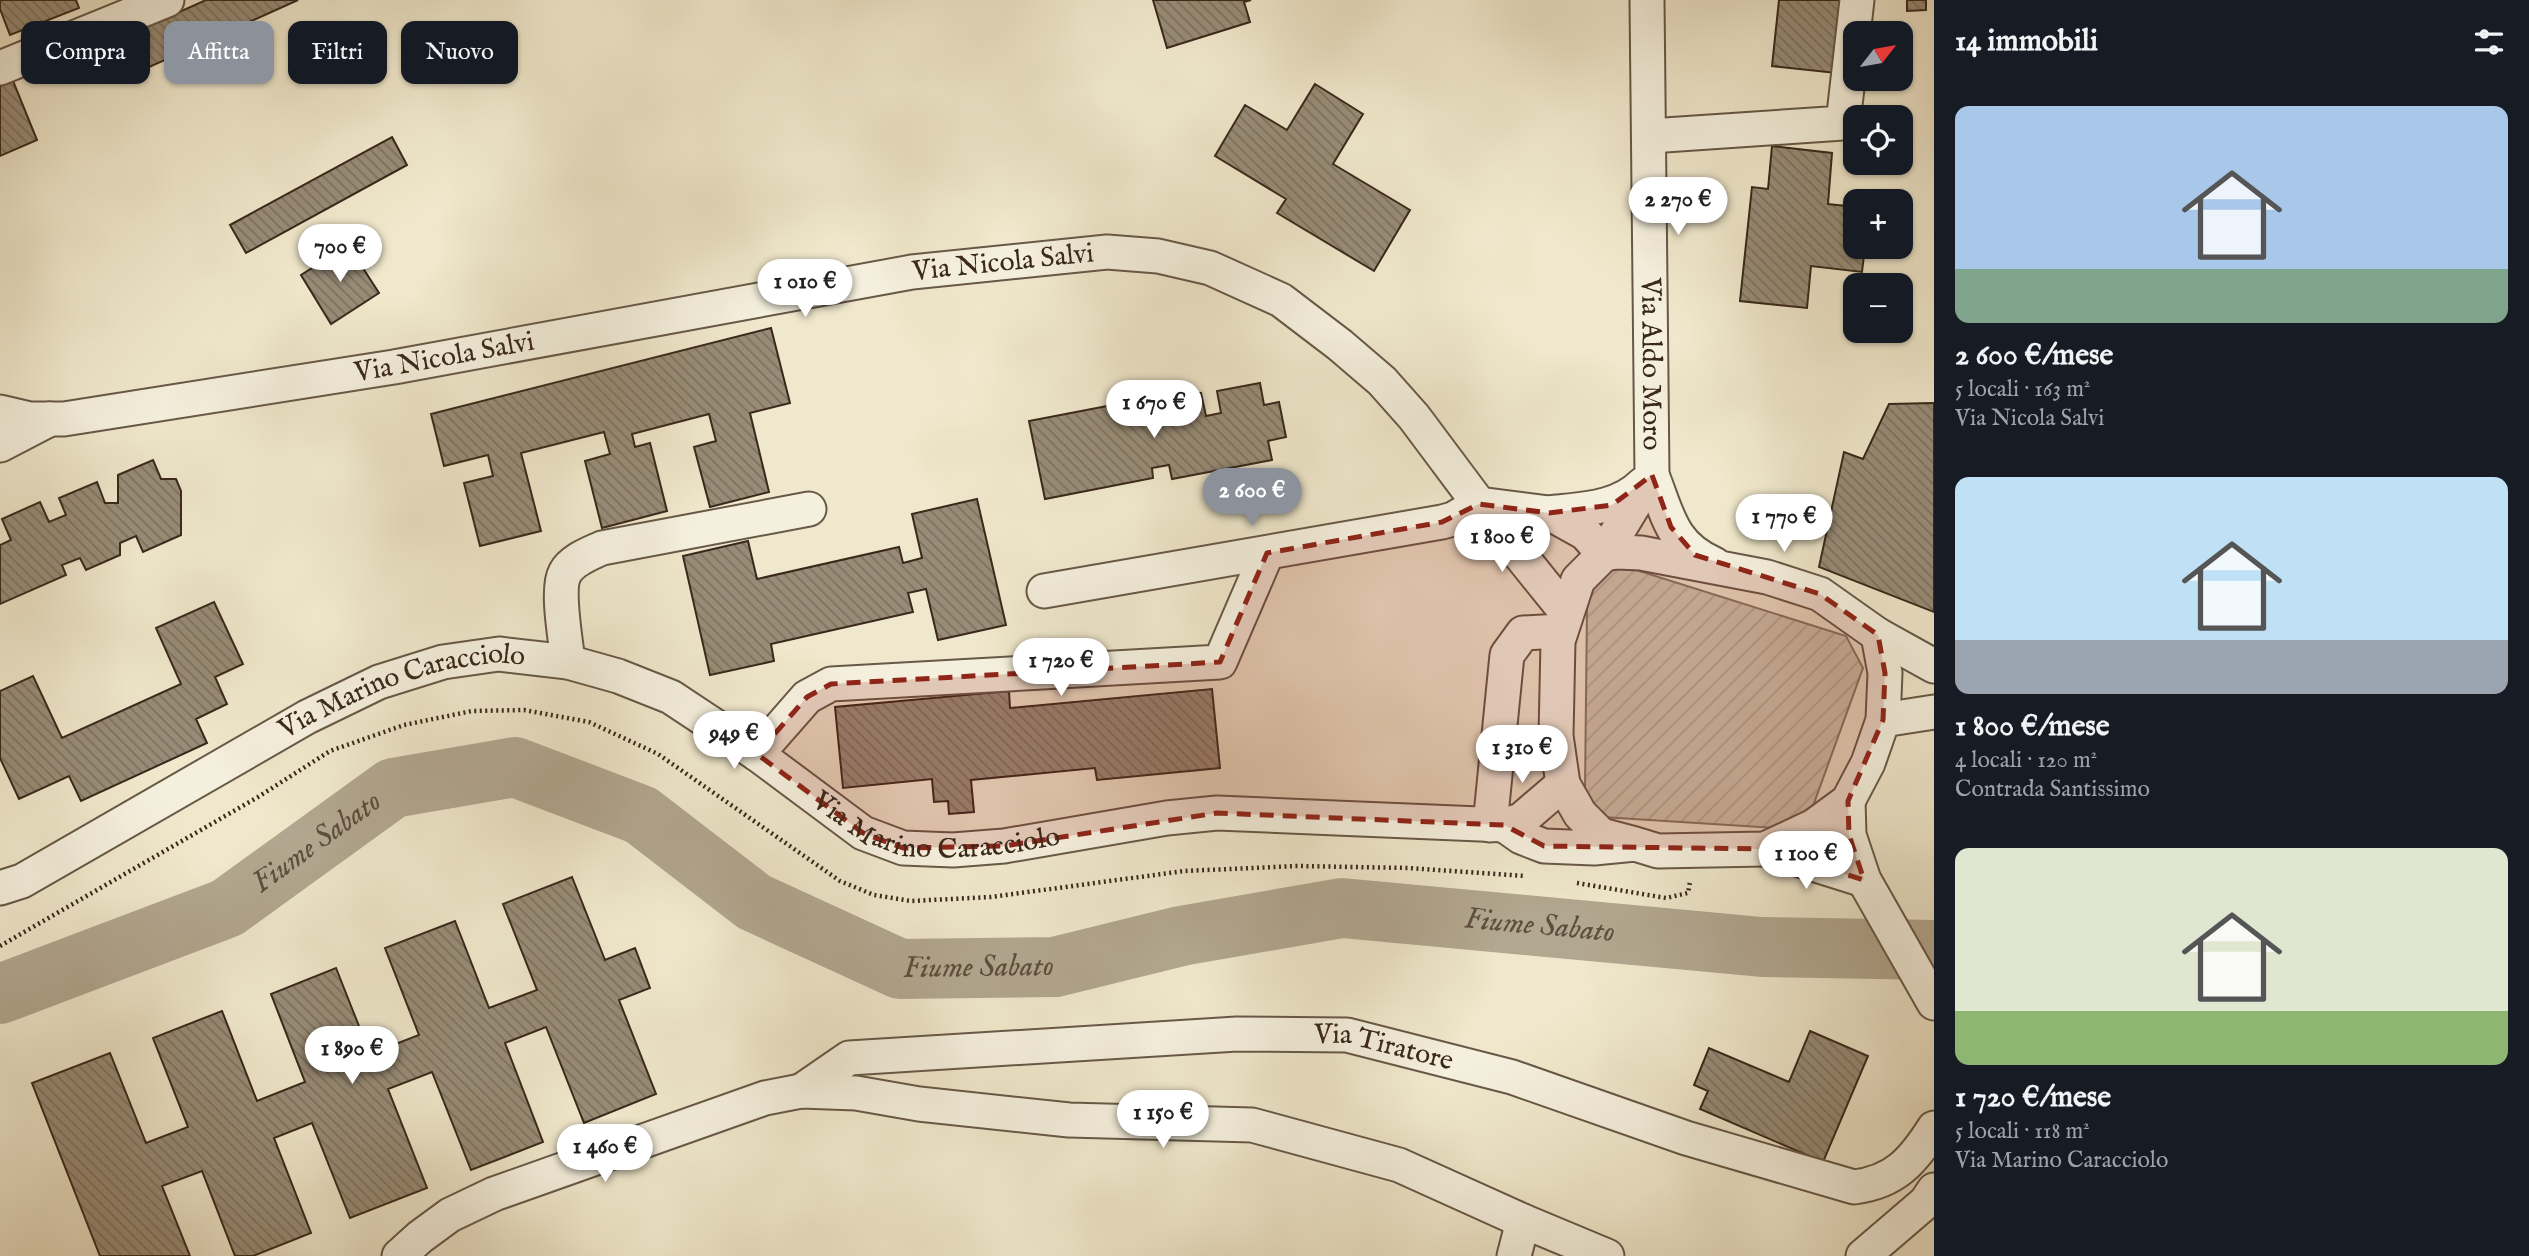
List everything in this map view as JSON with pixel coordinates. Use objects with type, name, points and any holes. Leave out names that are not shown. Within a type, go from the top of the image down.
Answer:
[{"type":"street","points":[[0,68],[167,0]]},
{"type":"street","name":"Via Aldo Moro","points":[[1647,0],[1652,475]]},
{"type":"street","points":[[1650,136],[1843,123],[1857,0]]},
{"type":"street","name":"Via Nicola Salvi","points":[[57,419],[394,367],[912,272],[1107,252],[1158,256],[1210,268],[1281,300],[1382,381],[1414,417],[1479,503],[1563,622]]},
{"type":"street","points":[[0,412],[30,419],[57,419]]},
{"type":"street","points":[[0,445],[57,419]]},
{"type":"street","points":[[1044,591],[1442,522],[1453,519],[1479,503],[1549,513],[1612,505],[1633,494],[1652,475]]},
{"type":"street","points":[[1652,475],[1604,554],[1578,580],[1563,622],[1558,641],[1556,736],[1563,784],[1580,814],[1601,835],[1658,851],[1765,849],[1864,880]]},
{"type":"street","points":[[1652,475],[1671,527],[1695,555],[1719,566]]},
{"type":"street","points":[[568,662],[561,597],[565,574],[579,558],[602,548],[809,509]]},
{"type":"street","points":[[1549,513],[1585,533],[1604,554]]},
{"type":"street","points":[[757,754],[807,697],[831,684],[1220,662],[1267,553]]},
{"type":"street","points":[[1604,554],[1641,553],[1719,566],[1821,594],[1878,635],[1934,666]]},
{"type":"street","points":[[1497,825],[1507,654],[1523,633],[1563,622]]},
{"type":"street","points":[[1765,849],[1814,826],[1848,801],[1868,763],[1883,720],[1885,673],[1878,635]]},
{"type":"street","name":"Via Marino Caracciolo","points":[[0,888],[22,881],[307,717],[379,682],[443,662],[499,654],[568,662],[618,676],[671,697],[757,754],[863,832],[904,848],[953,850],[1004,846],[1167,818],[1217,813],[1497,825]]},
{"type":"street","points":[[1883,720],[1934,712]]},
{"type":"street","points":[[1497,825],[1521,820],[1563,784]]},
{"type":"street","points":[[1848,801],[1849,835],[1864,880],[1934,1003]]},
{"type":"street","points":[[1497,825],[1544,846],[1594,848],[1635,845]]},
{"type":"street","name":"Via Tiratore","points":[[801,1091],[849,1058],[1237,1034],[1347,1035],[1511,1077],[1686,1138],[1854,1187],[1870,1185],[1894,1174],[1916,1156],[1934,1128]]},
{"type":"street","name":"Via Tiratore","points":[[399,1256],[450,1215],[494,1194],[765,1098],[801,1091],[856,1093],[919,1104],[1069,1120],[1252,1125],[1399,1165],[1607,1256]]},
{"type":"street","points":[[1863,1256],[1931,1200]]},
{"type":"street","points":[[1514,1256],[1523,1221]]},
{"type":"highlighted area","points":[[1652,475],[1671,527],[1695,555],[1820,594],[1878,635],[1885,673],[1883,720],[1848,801],[1849,835],[1864,880],[1765,849],[1544,846],[1504,825],[1217,813],[1004,846],[903,848],[863,833],[757,754],[807,697],[831,684],[1220,662],[1267,553],[1442,522],[1479,504],[1549,513],[1612,505]]},
{"type":"shaded area","points":[[1614,563],[1846,636],[1863,668],[1813,806],[1790,829],[1602,817],[1585,789],[1587,609],[1593,580]]},
{"type":"building","points":[[0,0],[76,0],[79,8],[46,21],[21,21],[21,31],[10,35],[0,9]]},
{"type":"building","points":[[206,0],[298,0],[251,21],[164,21],[164,60],[150,67],[150,25]]},
{"type":"building","points":[[1153,0],[1251,0],[1244,2],[1250,22],[1167,48]]},
{"type":"building","points":[[1779,0],[1842,0],[1836,73],[1772,66]]},
{"type":"building","points":[[1907,0],[1926,0],[1926,10],[1907,11]]},
{"type":"building","points":[[13,81],[37,140],[0,156],[0,86]]},
{"type":"building","points":[[1315,84],[1363,114],[1333,164],[1410,210],[1374,271],[1277,213],[1286,199],[1215,156],[1245,105],[1287,130]]},
{"type":"building","points":[[392,137],[407,165],[246,253],[230,225]]},
{"type":"building","points":[[1772,146],[1832,153],[1828,204],[1843,206],[1843,259],[1864,259],[1862,272],[1811,266],[1807,308],[1740,301],[1752,187],[1768,189]]},
{"type":"building","points":[[348,245],[379,293],[331,324],[301,275]]},
{"type":"building","points":[[771,328],[790,403],[750,413],[769,492],[710,507],[694,447],[716,441],[709,414],[632,434],[635,447],[650,443],[667,511],[602,528],[585,461],[610,454],[604,432],[521,453],[541,531],[480,546],[464,483],[493,476],[488,455],[444,466],[431,414]]},
{"type":"building","points":[[1260,383],[1264,405],[1279,402],[1286,437],[1268,441],[1272,460],[1172,479],[1169,465],[1152,468],[1153,478],[1045,499],[1029,421],[1149,398],[1150,403],[1201,393],[1206,416],[1221,413],[1217,391]]},
{"type":"building","points":[[1934,403],[1934,612],[1819,567],[1844,452],[1863,459],[1889,404]]},
{"type":"building","points":[[153,460],[161,479],[176,479],[181,491],[181,535],[143,552],[136,536],[120,543],[120,555],[86,570],[80,558],[62,565],[66,575],[0,604],[0,545],[11,540],[2,519],[40,502],[49,522],[66,515],[59,498],[97,482],[105,503],[118,503],[118,475]]},
{"type":"building","points":[[977,499],[1006,625],[938,640],[926,589],[908,593],[913,612],[771,644],[774,661],[710,675],[683,556],[748,541],[757,579],[899,547],[903,563],[922,558],[912,514]]},
{"type":"building","points":[[214,602],[243,664],[215,677],[227,704],[196,719],[207,743],[81,801],[69,776],[19,799],[0,758],[0,691],[33,676],[62,738],[181,684],[156,628]]},
{"type":"building","points":[[1212,689],[1220,768],[1097,780],[1095,768],[971,780],[974,812],[949,814],[948,801],[934,802],[932,779],[843,788],[835,707],[1009,691],[1010,708]]},
{"type":"building","points":[[572,877],[605,960],[635,948],[650,988],[619,1000],[656,1094],[584,1123],[546,1027],[505,1043],[543,1142],[471,1170],[432,1072],[388,1089],[427,1188],[350,1218],[312,1123],[274,1138],[311,1233],[253,1256],[235,1256],[202,1171],[162,1186],[190,1256],[100,1256],[32,1083],[110,1053],[146,1143],[188,1127],[153,1038],[222,1011],[257,1101],[305,1082],[271,994],[336,968],[370,1054],[419,1035],[385,948],[455,921],[489,1008],[537,990],[503,904]]},
{"type":"building","points":[[1810,1031],[1868,1056],[1823,1162],[1700,1109],[1708,1091],[1694,1085],[1709,1048],[1789,1082]]},
{"type":"waterway","name":"Fiume Sabato","points":[[0,994],[227,908],[393,788],[515,767],[641,815],[754,902],[900,969],[1055,967],[1181,936],[1342,908],[1762,947],[1934,950]]}]
